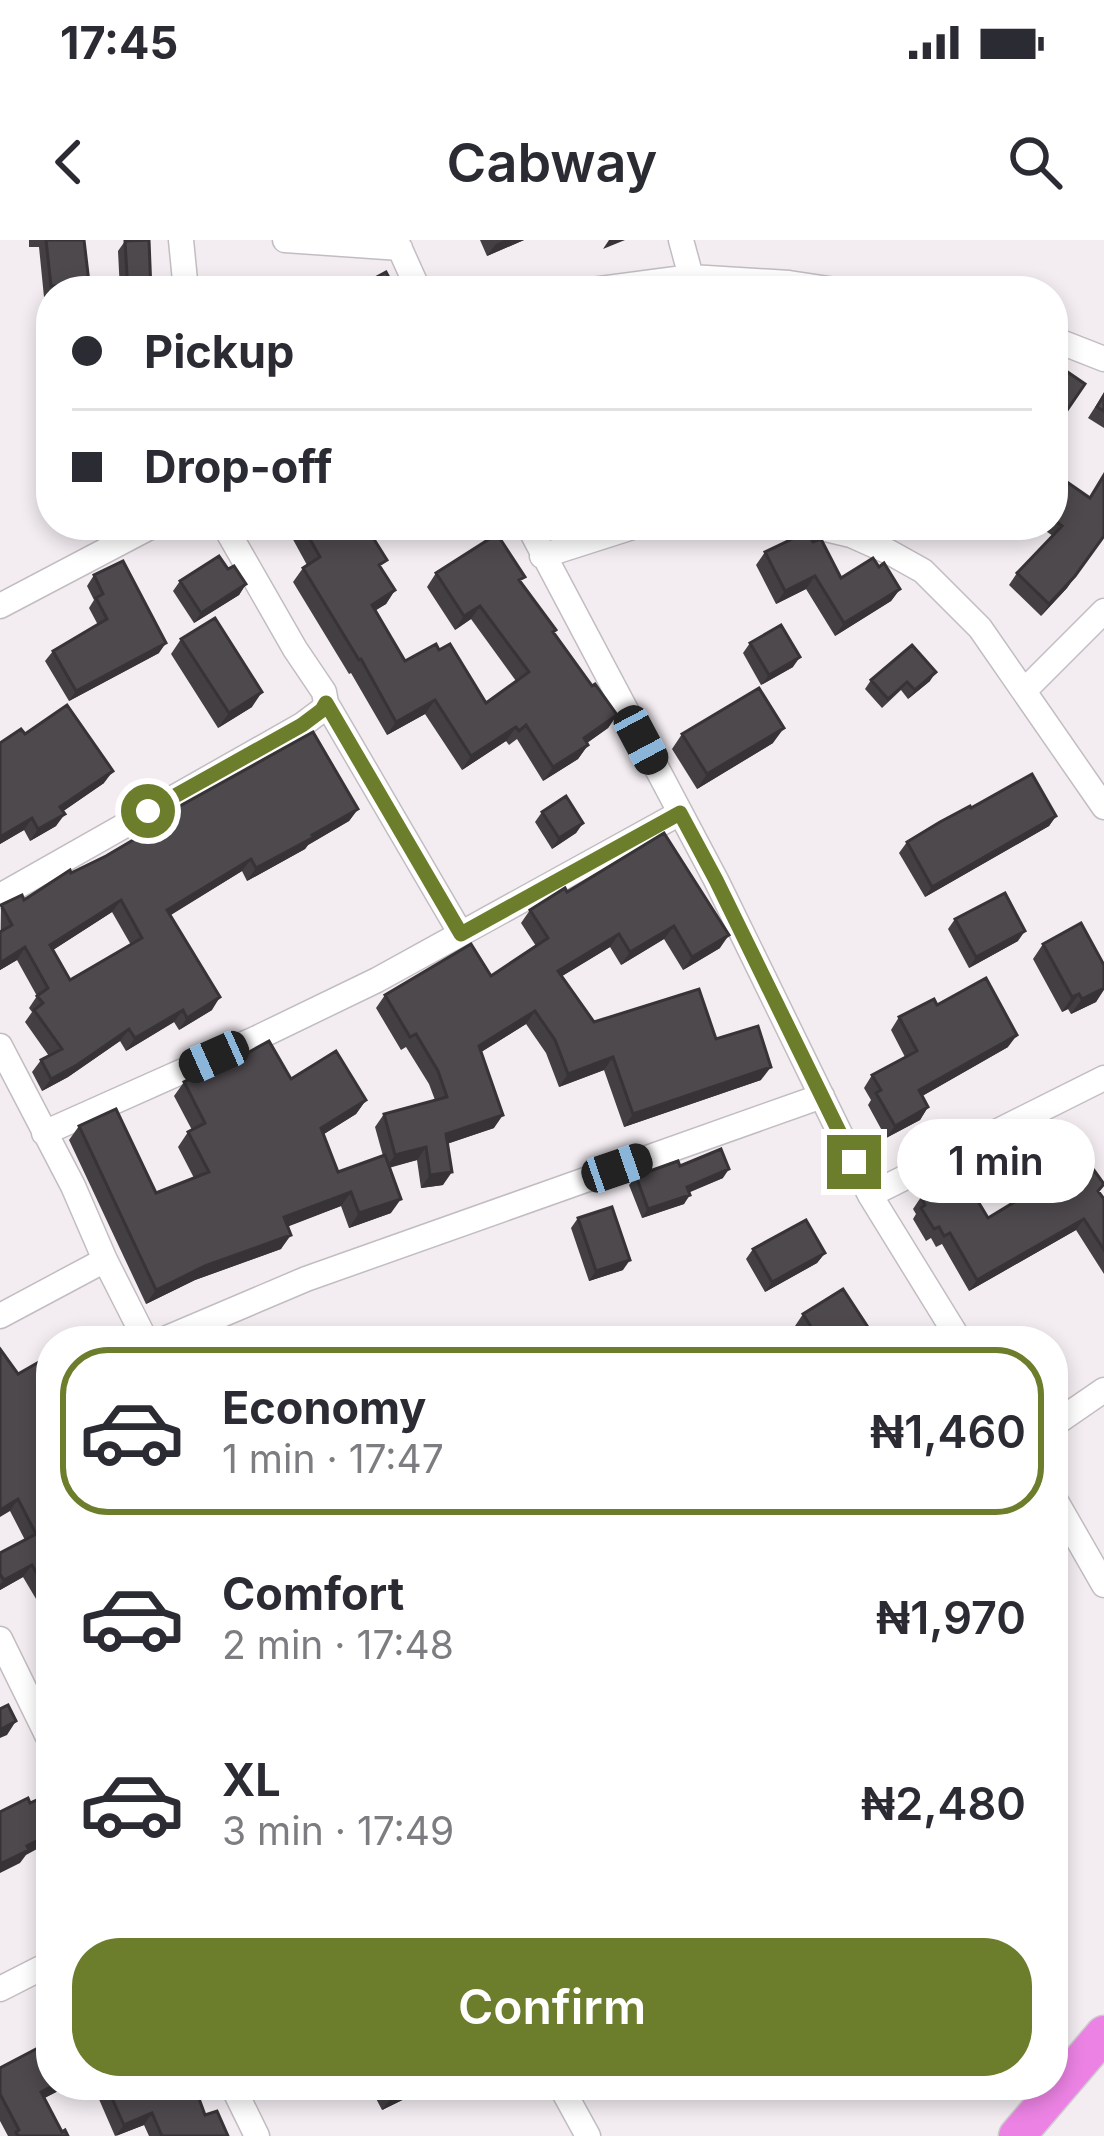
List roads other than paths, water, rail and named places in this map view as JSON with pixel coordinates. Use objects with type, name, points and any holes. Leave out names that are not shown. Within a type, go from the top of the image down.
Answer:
[{"type":"highway","points":[[1068,2076],[1104,2034]]},
{"type":"highway","points":[[1017,2136],[1048,2100]]},
{"type":"street","points":[[181,240],[185,276]]},
{"type":"street","points":[[285,240],[398,244],[412,276]]},
{"type":"street","points":[[681,240],[691,276]]},
{"type":"street","points":[[1068,345],[1104,358]]},
{"type":"street","points":[[0,606],[125,540]]},
{"type":"street","points":[[233,540],[461,934]]},
{"type":"street","points":[[535,540],[716,880],[870,1195],[951,1326]]},
{"type":"street","points":[[542,556],[592,540]]},
{"type":"street","points":[[862,540],[923,571],[980,628],[1104,807]]},
{"type":"street","points":[[1025,690],[1104,611]]},
{"type":"street","points":[[0,896],[302,725],[326,703]]},
{"type":"street","points":[[44,1133],[377,980],[680,813]]},
{"type":"street","points":[[0,1046],[138,1326]]},
{"type":"street","points":[[870,1195],[1104,1078]]},
{"type":"street","points":[[195,1326],[306,1279],[822,1096]]},
{"type":"street","points":[[0,1316],[105,1260]]},
{"type":"street","points":[[1068,1415],[1104,1390]]},
{"type":"street","points":[[1068,1522],[1104,1585]]},
{"type":"street","points":[[0,1639],[36,1712]]},
{"type":"street","points":[[0,1989],[36,1971]]},
{"type":"street","points":[[239,2100],[256,2136]]},
{"type":"street","points":[[568,2100],[588,2136]]}]
